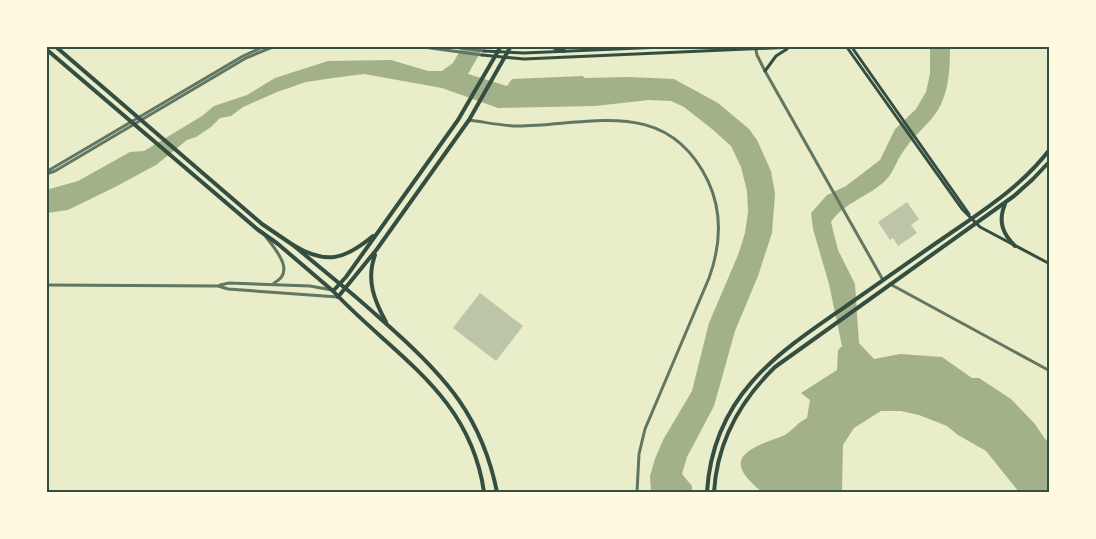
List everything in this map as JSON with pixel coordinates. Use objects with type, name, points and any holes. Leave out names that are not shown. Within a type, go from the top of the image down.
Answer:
[{"type":"main road","points":[[55,46],[262,224],[293,245],[368,307],[433,366],[465,408],[484,446],[497,492]]},
{"type":"main road","points":[[333,291],[452,129],[501,46]]},
{"type":"main road","points":[[338,297],[377,249],[469,120],[511,46]]},
{"type":"main road","points":[[550,46],[564,51]]},
{"type":"main road","points":[[483,53],[506,55],[686,46]]},
{"type":"main road","points":[[506,55],[524,59],[621,49],[816,46]]},
{"type":"main road","points":[[846,46],[965,207],[975,224],[1050,264]]},
{"type":"main road","points":[[851,46],[899,119]]},
{"type":"main road","points":[[765,71],[779,53],[790,48]]},
{"type":"main road","points":[[46,49],[265,236],[303,265],[410,361],[440,393],[453,412],[473,450],[484,492]]},
{"type":"main road","points":[[707,492],[708,478],[720,436],[734,406],[744,390],[770,362],[1015,186],[1050,149]]},
{"type":"main road","points":[[714,492],[722,449],[732,422],[747,398],[775,367],[1005,202],[1026,186],[1050,161]]},
{"type":"main road","points":[[1005,202],[1000,223],[1004,234],[1015,246]]},
{"type":"main road","points":[[293,245],[313,256],[341,256],[354,251],[378,232]]},
{"type":"main road","points":[[377,249],[371,267],[371,289],[375,302],[388,325]]},
{"type":"main road","points":[[303,265],[308,265],[309,258]]},
{"type":"main road","points":[[361,317],[361,310],[368,307]]},
{"type":"street","points":[[46,173],[264,48],[275,46]]},
{"type":"street","points":[[416,46],[483,53]]},
{"type":"street","points":[[445,46],[452,49]]},
{"type":"street","points":[[755,48],[765,71],[882,281]]},
{"type":"street","points":[[469,120],[516,126],[591,120],[630,120],[657,129],[674,140],[694,158],[708,181],[720,222],[717,256],[710,278],[645,429],[639,454],[637,492]]},
{"type":"street","points":[[265,236],[283,260],[284,267],[279,280],[268,285]]},
{"type":"street","points":[[46,285],[218,286],[229,283],[310,286],[333,291]]},
{"type":"street","points":[[890,284],[1050,372]]},
{"type":"street","points":[[218,286],[228,289],[338,297]]},
{"type":"shaded area","points":[[484,46],[468,74],[507,86],[512,79],[583,76],[584,78],[674,79],[718,103],[749,129],[757,140],[771,171],[775,194],[772,233],[758,276],[735,331],[714,406],[687,457],[682,474],[692,486],[692,492],[651,492],[650,476],[663,440],[692,391],[709,323],[745,233],[748,212],[747,191],[741,167],[731,146],[684,107],[671,101],[649,100],[595,106],[498,108],[442,88],[364,74],[306,82],[243,107],[231,116],[220,118],[211,127],[187,140],[156,165],[115,187],[68,210],[47,213],[46,190],[78,181],[130,152],[144,151],[202,116],[214,106],[247,95],[275,78],[328,61],[391,60],[428,71],[442,71],[453,63],[462,47]]},
{"type":"shaded area","points":[[930,47],[950,47],[948,84],[938,109],[906,147],[886,180],[842,210],[831,222],[838,250],[855,284],[859,343],[874,359],[900,354],[942,357],[972,378],[979,378],[1011,399],[1049,441],[1049,492],[1019,492],[986,451],[947,426],[919,415],[901,411],[881,411],[854,428],[843,445],[842,492],[762,492],[744,473],[741,460],[750,450],[785,435],[807,418],[810,400],[801,393],[837,370],[838,350],[842,346],[811,213],[827,195],[846,186],[880,160],[895,129],[916,109],[926,92],[930,74]]},
{"type":"building","points":[[907,202],[919,219],[911,225],[917,233],[898,246],[893,238],[890,240],[878,222]]},
{"type":"building","points":[[480,293],[523,326],[496,361],[453,328]]}]
